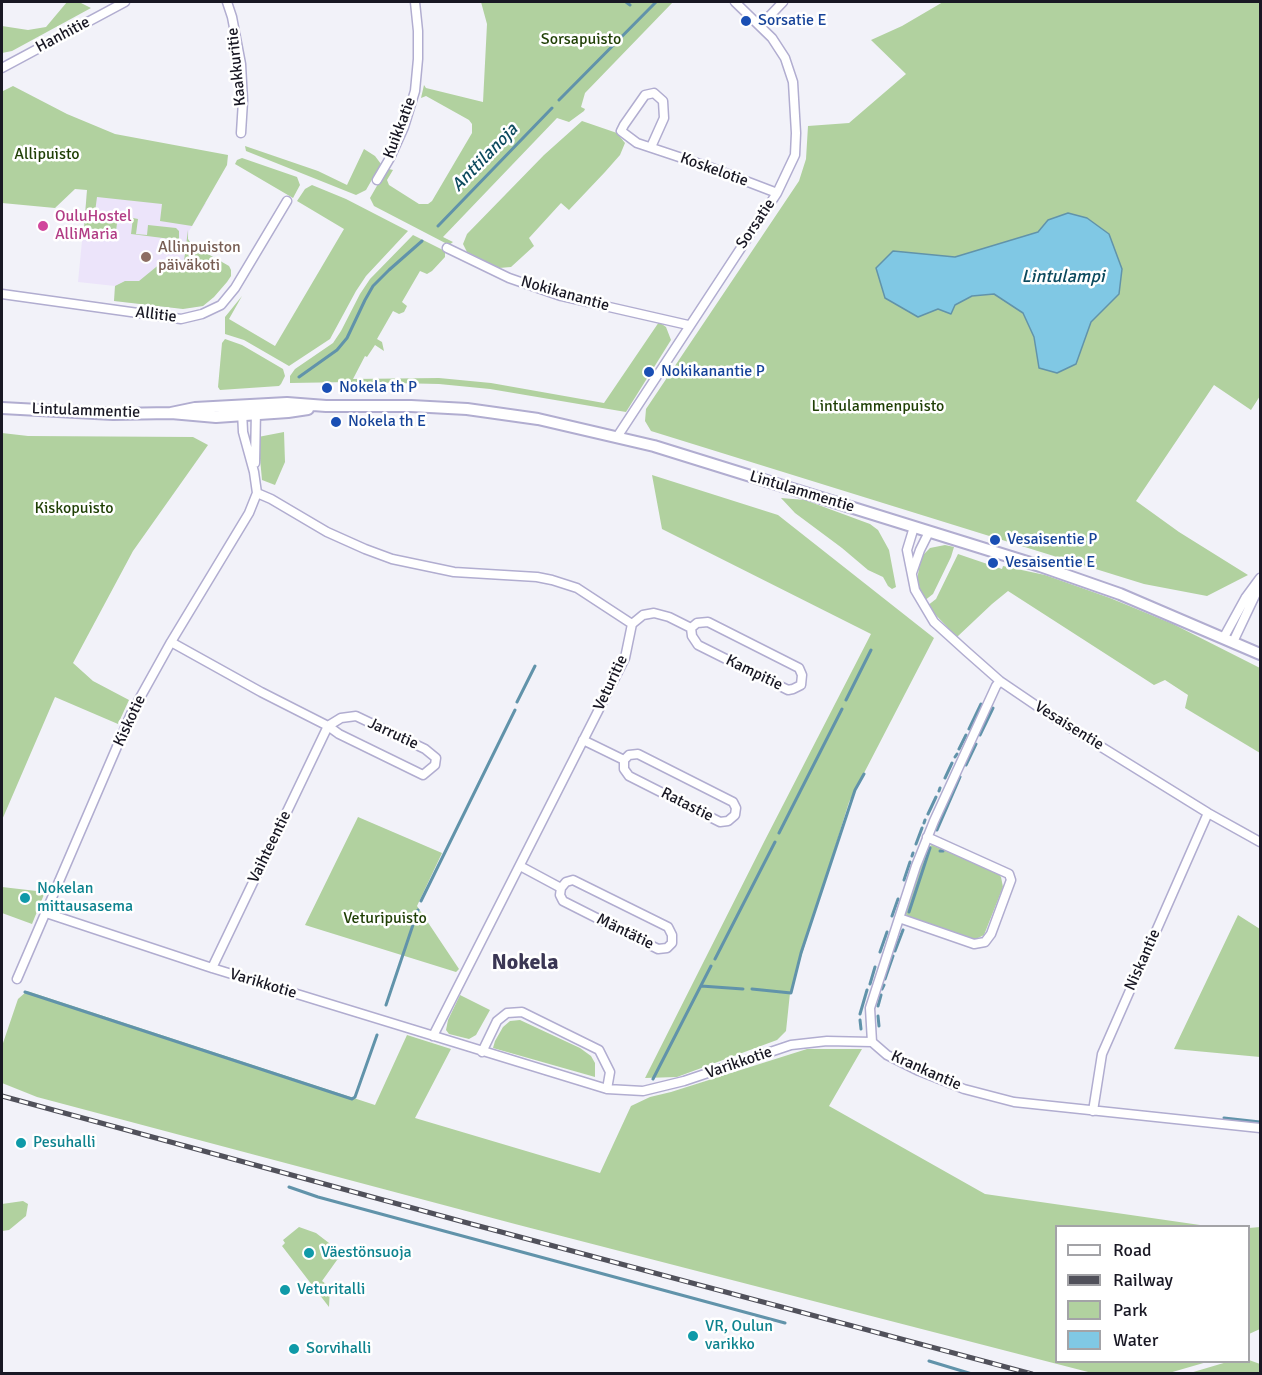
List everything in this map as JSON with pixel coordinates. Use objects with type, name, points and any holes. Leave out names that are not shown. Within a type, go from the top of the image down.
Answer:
[{"type":"street","name":"Hanhitie","points":[[2,68],[125,2]]},
{"type":"street","name":"Kaakkuritie","points":[[226,2],[232,18],[240,64],[243,101],[241,133]]},
{"type":"street","name":"Kuikkatie","points":[[377,180],[400,136],[415,91],[418,27],[415,2]]},
{"type":"street","name":"Sorsatie","points":[[617,437],[688,325],[777,193],[795,155],[793,81],[785,58],[772,38],[735,2]]},
{"type":"street","points":[[760,26],[783,2]]},
{"type":"street","name":"Koskelotie","points":[[651,147],[664,118],[663,101],[654,93],[645,95],[621,131],[637,143],[777,193]]},
{"type":"street","name":"Allitie","points":[[2,294],[181,319],[202,314],[221,304],[235,288],[287,201]]},
{"type":"street","name":"Nokikanantie","points":[[447,248],[509,278],[561,296],[688,325]]},
{"type":"street","name":"Lintulammentie","points":[[2,408],[113,414],[171,413],[216,417],[242,411],[288,412],[326,406],[411,406],[467,409],[538,418],[674,452],[1040,566],[1120,594],[1260,654]]},
{"type":"street","points":[[254,472],[256,410]]},
{"type":"street","points":[[242,411],[243,432],[257,493],[327,532],[392,559],[454,572],[552,579],[577,588],[632,624]]},
{"type":"street","name":"Kiskotie","points":[[17,979],[131,714],[171,642],[235,538],[257,493]]},
{"type":"street","name":"Vesaisentie","points":[[914,527],[907,550],[915,590],[934,622],[1000,681],[1053,717],[1208,813],[1260,842]]},
{"type":"street","points":[[912,574],[929,532]]},
{"type":"street","points":[[1228,639],[1246,597],[1260,578]]},
{"type":"street","points":[[1228,639],[1260,583]]},
{"type":"street","name":"Kampitie","points":[[632,624],[644,615],[654,613],[669,617],[691,628]]},
{"type":"street","name":"Kampitie","points":[[708,622],[799,668],[802,675],[801,685],[788,690],[698,645],[692,636],[691,628],[697,623],[708,622]]},
{"type":"street","name":"Veturitie","points":[[433,1036],[625,658],[632,624]]},
{"type":"street","name":"Jarrutie","points":[[171,642],[339,734],[423,775],[435,765],[436,758],[425,749],[356,716],[341,718],[328,726]]},
{"type":"street","name":"Krankantie","points":[[1000,681],[927,837],[870,1008],[872,1042],[887,1055],[919,1071],[964,1089],[1014,1102],[1260,1128]]},
{"type":"street","name":"Vaihteentie","points":[[212,968],[328,726]]},
{"type":"street","name":"Ratastie","points":[[583,740],[624,760]]},
{"type":"street","name":"Ratastie","points":[[638,754],[733,802],[735,815],[728,821],[720,822],[629,776],[624,769],[624,760],[629,755],[638,754]]},
{"type":"street","name":"Niskantie","points":[[1093,1111],[1102,1054],[1208,813]]},
{"type":"street","points":[[899,918],[974,944],[985,942],[991,934],[1011,880],[1009,874],[927,837]]},
{"type":"street","name":"Mäntätie","points":[[520,866],[561,888]]},
{"type":"street","name":"Mäntätie","points":[[573,880],[584,885],[668,927],[672,935],[672,943],[668,948],[658,950],[563,901],[560,895],[561,888],[566,882],[573,880]]},
{"type":"street","name":"Varikkotie","points":[[46,913],[212,968],[608,1089],[643,1091],[751,1060],[791,1045],[827,1041],[872,1042]]},
{"type":"street","points":[[482,1052],[497,1022],[507,1013],[522,1012],[599,1050],[610,1072],[608,1089]]},
{"type":"shaded area","name":"Allinpuiston päiväkoti","points":[[87,190],[206,203],[189,231],[188,239],[195,247],[229,266],[231,276],[203,306],[183,309],[114,301],[115,286],[78,282]]},
{"type":"green space","points":[[67,2],[79,2],[91,8],[12,51],[2,53],[2,26],[28,30],[46,27]]},
{"type":"green space","name":"Sorsapuisto","points":[[481,2],[673,2],[585,93],[581,107],[585,109],[584,111],[569,122],[557,118],[443,237],[453,242],[449,245],[374,206],[370,198],[386,170],[389,169],[393,170],[387,180],[389,185],[419,204],[428,204],[432,201],[472,133],[472,124],[469,120],[426,96],[421,98],[424,85],[426,88],[483,102],[487,24]]},
{"type":"green space","name":"Lintulammenpuisto","points":[[943,2],[1260,2],[1260,396],[1251,410],[1214,385],[1136,501],[1179,532],[1248,575],[1207,596],[1144,584],[651,431],[645,421],[646,409],[799,181],[806,159],[808,126],[849,123],[906,74],[871,40],[902,26]],"holes":[[[1048,220],[1119,294],[1091,322],[1076,363],[1039,368],[1034,337],[1023,312],[994,294],[972,296],[955,305],[918,317],[892,251],[955,258],[1038,232]]]},
{"type":"green space","name":"Allipuisto","points":[[13,86],[67,114],[115,134],[228,155],[227,165],[192,226],[160,221],[162,204],[97,197],[95,212],[118,216],[116,231],[84,228],[87,190],[75,189],[55,208],[2,203],[2,95],[3,91]]},
{"type":"green space","points":[[582,121],[617,133],[625,143],[620,155],[569,210],[561,203],[529,238],[534,246],[511,267],[499,268],[467,252],[463,244],[467,234],[544,155]]},
{"type":"green space","points":[[245,146],[318,171],[347,185],[364,149],[375,156],[381,164],[366,190],[356,195],[246,151]]},
{"type":"green space","points":[[242,158],[297,177],[300,185],[293,198],[235,164]]},
{"type":"green space","points":[[312,185],[346,199],[408,231],[366,276],[330,339],[289,366],[244,340],[225,334],[225,317],[242,296],[229,319],[275,346],[344,229],[297,201],[305,189]]},
{"type":"green space","points":[[133,218],[138,219],[136,234],[147,235],[148,225],[176,228],[179,231],[179,240],[131,234]]},
{"type":"green space","points":[[188,230],[188,239],[192,245],[229,266],[231,270],[231,276],[214,297],[203,306],[183,309],[114,301],[115,286],[125,281],[139,281],[161,263],[176,264],[189,271],[191,266],[184,261]]},
{"type":"green space","points":[[413,235],[445,251],[445,257],[427,274],[420,271],[402,302],[407,306],[404,312],[399,314],[393,311],[377,339],[382,342],[384,351],[375,345],[367,357],[365,356],[353,379],[439,378],[491,383],[604,403],[659,322],[666,327],[671,340],[626,412],[490,389],[439,384],[290,383],[290,376],[295,369],[333,343],[370,279]]},
{"type":"green space","points":[[225,339],[242,345],[283,369],[285,376],[281,384],[220,390],[218,387],[222,343]]},
{"type":"green space","points":[[284,432],[285,462],[275,485],[262,480],[258,437]]},
{"type":"green space","name":"Kiskopuisto","points":[[2,433],[28,436],[193,437],[208,445],[133,551],[73,663],[93,681],[129,700],[118,724],[55,697],[2,820]]},
{"type":"green space","points":[[652,475],[778,515],[934,638],[849,802],[790,993],[786,1031],[777,1040],[677,1077],[645,1078],[871,634],[662,529]]},
{"type":"green space","points":[[781,498],[805,500],[870,524],[878,530],[889,550],[896,587],[892,589],[888,586],[883,577],[868,570],[795,513]]},
{"type":"green space","points":[[945,545],[954,547],[951,557],[933,594],[924,601],[917,580],[923,555],[930,548]]},
{"type":"green space","points":[[958,554],[1002,569],[1003,566],[1045,575],[1110,598],[1173,624],[1260,668],[1260,753],[1185,708],[1188,695],[1165,680],[1154,685],[1008,591],[957,637],[927,606],[936,599]]},
{"type":"green space","name":"Veturipuisto","points":[[358,817],[442,853],[417,906],[459,969],[456,972],[305,925]]},
{"type":"green space","points":[[932,845],[999,874],[1001,877],[1003,887],[984,935],[974,940],[908,917],[905,913],[926,848]]},
{"type":"green space","points":[[2,887],[45,892],[32,924],[2,913]]},
{"type":"green space","points":[[1238,915],[1260,929],[1260,1057],[1174,1049]]},
{"type":"green space","points":[[27,991],[375,1105],[407,1035],[451,1049],[415,1118],[600,1173],[631,1106],[650,1097],[807,1049],[862,1049],[829,1106],[985,1194],[1200,1225],[1055,1225],[1055,1363],[1204,1363],[1169,1373],[1092,1373],[515,1224],[37,1097],[2,1083],[2,1046],[18,999]]},
{"type":"green space","points":[[460,995],[490,1010],[476,1035],[469,1039],[449,1034],[446,1030],[448,1020]]},
{"type":"green space","points":[[520,1020],[580,1048],[591,1056],[595,1063],[595,1077],[493,1048],[503,1027],[510,1021]]},
{"type":"green space","points":[[23,1201],[28,1204],[26,1216],[9,1230],[2,1231],[2,1204]]},
{"type":"green space","points":[[299,1227],[316,1233],[342,1253],[322,1281],[330,1287],[329,1307],[282,1246],[285,1243],[283,1240]]},
{"type":"green space","points":[[1260,1227],[1260,1329],[1250,1334],[1250,1228]]},
{"type":"green space","points":[[1250,1360],[1260,1364],[1260,1373],[1190,1373],[1224,1363],[1250,1363]]},
{"type":"water","name":"Lintulampi","points":[[1068,213],[1087,218],[1109,234],[1122,269],[1119,294],[1091,322],[1076,364],[1057,373],[1039,368],[1034,337],[1023,313],[994,294],[972,296],[955,305],[951,314],[938,309],[918,317],[885,298],[876,268],[893,251],[955,257],[1038,232],[1048,220]]},
{"type":"waterway","points":[[626,2],[630,5]]},
{"type":"waterway","name":"Anttilanoja","points":[[559,100],[656,2]]},
{"type":"waterway","name":"Anttilanoja","points":[[438,226],[552,108]]},
{"type":"waterway","name":"Anttilanoja","points":[[299,377],[337,350],[347,338],[373,286],[422,241]]},
{"type":"waterway","points":[[846,700],[871,650]]},
{"type":"waterway","points":[[517,702],[535,666]]},
{"type":"waterway","points":[[969,729],[981,704]]},
{"type":"waterway","points":[[980,735],[993,708]]},
{"type":"waterway","points":[[779,833],[842,709]]},
{"type":"waterway","points":[[421,901],[515,710]]},
{"type":"waterway","points":[[959,749],[966,735]]},
{"type":"waterway","points":[[966,765],[976,744]]},
{"type":"waterway","points":[[945,778],[952,763]]},
{"type":"waterway","points":[[752,989],[791,993],[801,953],[855,790],[864,774]]},
{"type":"waterway","points":[[937,830],[960,777]]},
{"type":"waterway","points":[[928,814],[936,797]]},
{"type":"waterway","points":[[916,844],[922,828]]},
{"type":"waterway","points":[[715,959],[775,842]]},
{"type":"waterway","points":[[909,912],[930,848]]},
{"type":"waterway","points":[[904,880],[910,862]]},
{"type":"waterway","points":[[892,916],[898,899]]},
{"type":"waterway","points":[[386,1005],[418,910]]},
{"type":"waterway","points":[[895,951],[903,930]]},
{"type":"waterway","points":[[880,952],[887,932]]},
{"type":"waterway","points":[[885,979],[893,956]]},
{"type":"waterway","points":[[653,1079],[711,966]]},
{"type":"waterway","points":[[870,984],[875,967]]},
{"type":"waterway","points":[[882,989],[884,985]]},
{"type":"waterway","points":[[701,986],[743,989]]},
{"type":"waterway","points":[[860,1014],[867,990]]},
{"type":"waterway","points":[[25,992],[352,1099],[355,1097],[377,1035]]},
{"type":"waterway","points":[[878,1006],[881,995]]},
{"type":"waterway","points":[[878,1016],[879,1026]]},
{"type":"waterway","points":[[860,1020],[861,1029]]},
{"type":"waterway","points":[[1224,1118],[1260,1122]]},
{"type":"waterway","points":[[289,1187],[318,1197],[785,1323]]},
{"type":"waterway","points":[[929,1361],[972,1374]]},
{"type":"railway","points":[[2,1096],[1032,1374]]},
{"type":"place","name":"Sorsatie E","points":[[746,21]]},
{"type":"place","name":"OuluHostel AlliMaria","points":[[43,226]]},
{"type":"place","name":"Allinpuiston päiväkoti","points":[[146,257]]},
{"type":"place","name":"Nokikanantie P","points":[[649,372]]},
{"type":"place","name":"Nokela th P","points":[[327,388]]},
{"type":"place","name":"Nokela th E","points":[[336,422]]},
{"type":"place","name":"Vesaisentie P","points":[[995,540]]},
{"type":"place","name":"Vesaisentie E","points":[[993,563]]},
{"type":"place","name":"Nokelan mittausasema","points":[[25,898]]},
{"type":"place","name":"Pesuhalli","points":[[21,1143]]},
{"type":"place","name":"Väestönsuoja","points":[[309,1253]]},
{"type":"place","name":"Veturitalli","points":[[285,1290]]},
{"type":"place","name":"VR, Oulun varikko","points":[[693,1336]]},
{"type":"place","name":"Sorvihalli","points":[[294,1349]]},
{"type":"district","name":"Nokela","points":[[525,963]]}]
